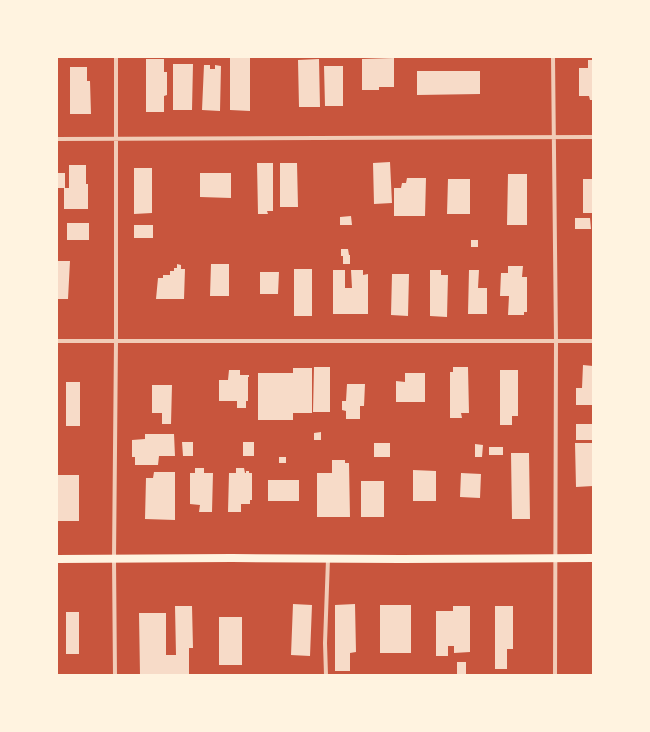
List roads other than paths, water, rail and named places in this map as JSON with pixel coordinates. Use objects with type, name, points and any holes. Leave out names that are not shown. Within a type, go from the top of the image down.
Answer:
[{"type":"main road","points":[[57,559],[593,558]]},
{"type":"street","points":[[115,675],[116,57]]},
{"type":"street","points":[[553,57],[556,341],[555,675]]},
{"type":"street","points":[[57,139],[593,137]]},
{"type":"street","points":[[57,341],[593,341]]},
{"type":"street","points":[[326,675],[325,643],[328,559]]}]
